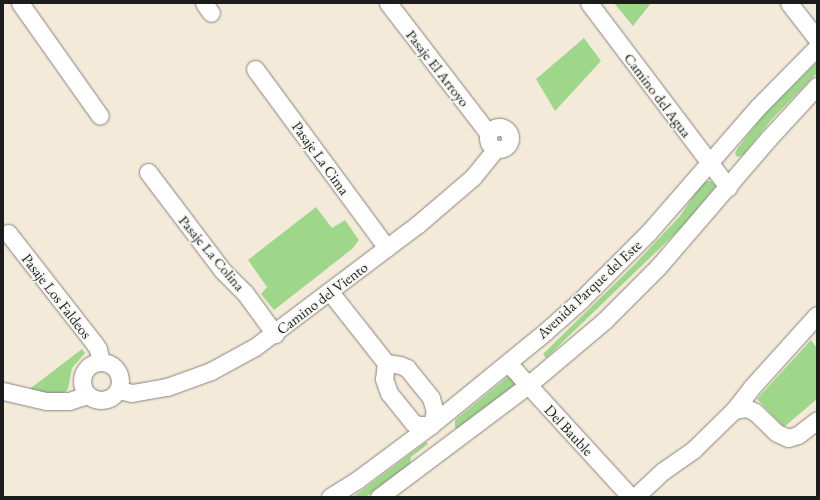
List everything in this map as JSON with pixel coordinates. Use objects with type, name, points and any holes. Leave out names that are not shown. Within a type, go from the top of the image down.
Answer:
[{"type":"street","points":[[20,3],[100,116]]},
{"type":"street","name":"Pasaje El Arroyo","points":[[388,3],[488,133],[488,143],[496,149]]},
{"type":"street","name":"Camino del Agua","points":[[589,3],[728,187]]},
{"type":"street","points":[[789,3],[817,39]]},
{"type":"street","name":"Avenida Parque del Este","points":[[330,497],[357,480],[431,425],[545,332],[616,266],[680,198],[758,107],[817,47]]},
{"type":"street","name":"Pasaje La Cima","points":[[255,69],[340,182],[356,208],[387,248]]},
{"type":"street","name":"Avenida Parque del Este","points":[[379,497],[446,448],[567,354],[632,294],[728,187],[774,132],[817,86]]},
{"type":"street","name":"Camino del Viento","points":[[118,390],[126,393],[144,392],[189,380],[234,360],[275,334],[387,248],[473,177],[496,149]]},
{"type":"street","name":"Pasaje La Colina","points":[[148,172],[213,259],[245,293],[275,334]]},
{"type":"street","name":"Pasaje Los Faldeos","points":[[8,233],[94,343],[98,349],[101,362]]},
{"type":"street","points":[[330,292],[386,363],[384,379],[389,393],[413,423],[419,425],[431,425]]},
{"type":"street","points":[[636,497],[663,471],[694,449],[734,410],[751,388],[815,323]]},
{"type":"street","points":[[101,362],[112,365],[116,369],[120,379],[118,390],[114,395],[104,399],[93,398],[88,394],[83,385],[84,374],[91,365],[101,362]]},
{"type":"street","points":[[386,363],[400,364],[407,368],[431,398],[435,412],[431,425]]},
{"type":"street","name":"Del Bauble","points":[[508,363],[631,497]]},
{"type":"street","points":[[3,391],[46,401],[69,401],[88,394]]},
{"type":"street","points":[[734,410],[748,408],[755,412],[777,433],[788,438],[798,435],[817,420]]},
{"type":"street","points":[[431,425],[446,448]]},
{"type":"green space","points":[[614,3],[651,3],[633,26]]},
{"type":"green space","points":[[584,38],[601,61],[555,111],[536,79]]},
{"type":"green space","points":[[817,62],[817,73],[772,119],[743,155],[739,157],[736,156],[735,153],[737,149],[765,113]]},
{"type":"green space","points":[[711,181],[716,186],[686,223],[546,358],[543,354],[633,266],[680,216],[702,183]]},
{"type":"green space","points":[[316,207],[332,228],[345,220],[359,240],[352,249],[274,310],[261,294],[267,287],[248,260]]},
{"type":"green space","points":[[811,340],[817,348],[817,399],[784,427],[757,399]]},
{"type":"green space","points":[[82,349],[85,353],[72,368],[68,389],[61,396],[27,391]]},
{"type":"green space","points":[[510,375],[516,384],[458,429],[455,428],[455,420]]},
{"type":"green space","points":[[426,442],[428,444],[411,457],[410,464],[366,497],[353,497]]}]
